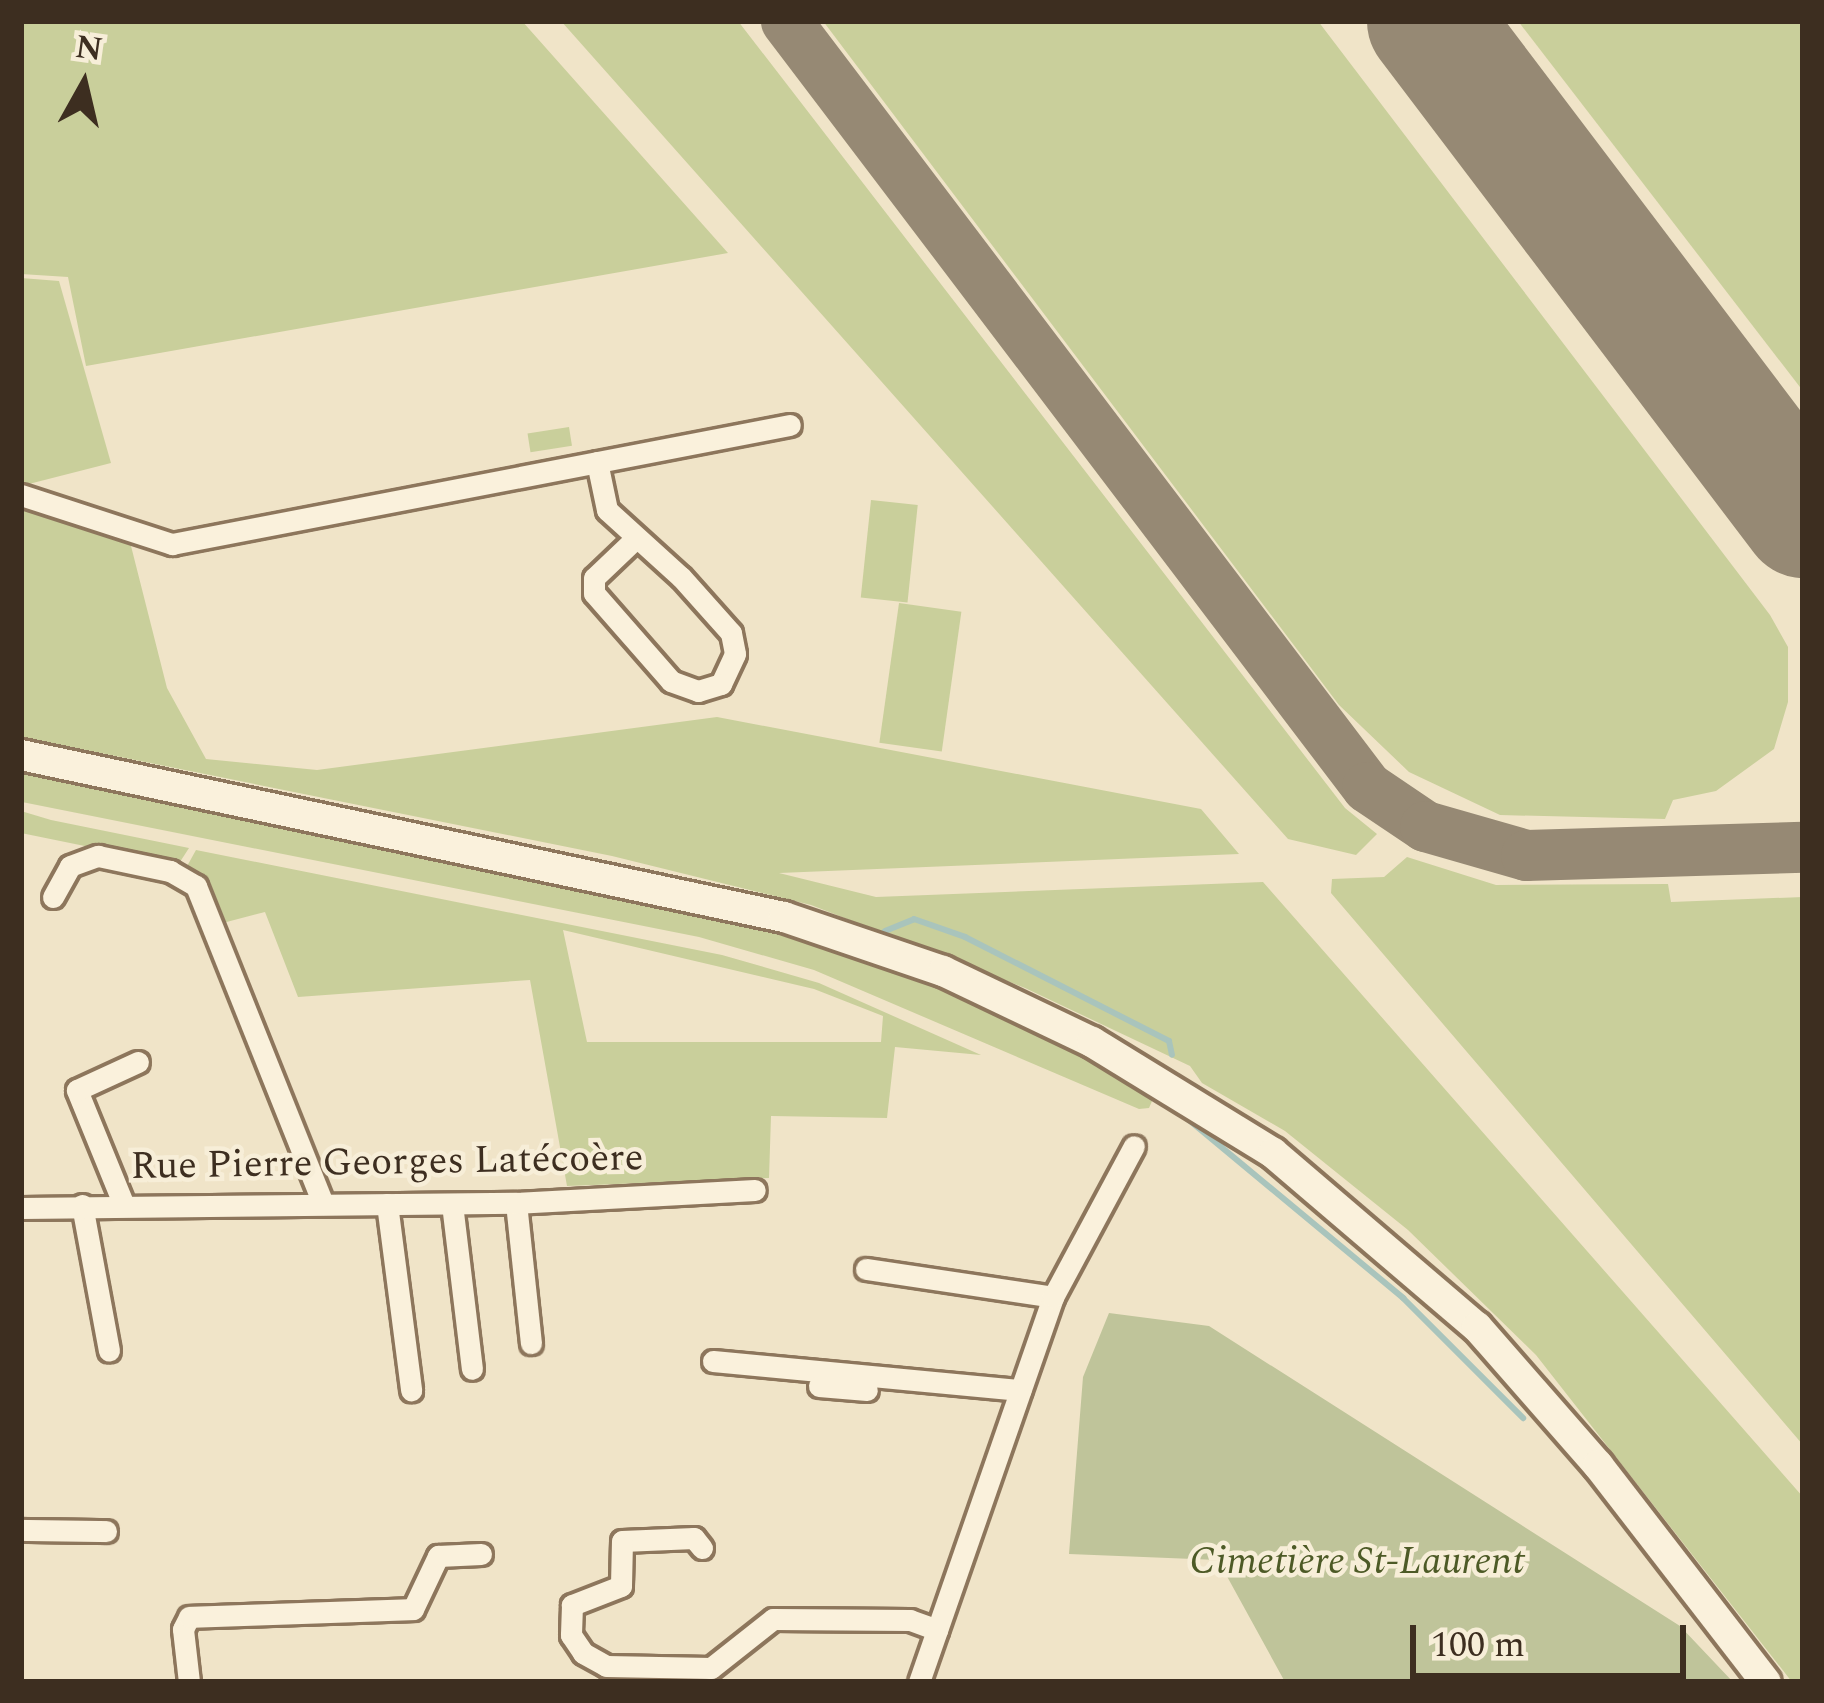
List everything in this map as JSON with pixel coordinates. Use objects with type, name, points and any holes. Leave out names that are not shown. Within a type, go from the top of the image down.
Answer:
[{"type":"street","points":[[21,495],[172,544],[790,425]]},
{"type":"street","points":[[597,462],[607,510],[636,538],[731,633],[735,654],[721,684],[698,691],[670,681],[594,593],[594,578],[636,538]]},
{"type":"street","points":[[21,755],[722,900],[943,971],[1092,1042],[1273,1153],[1477,1327],[1598,1465],[1766,1682]]},
{"type":"street","points":[[53,897],[70,866],[98,856],[170,871],[196,886],[323,1204]]},
{"type":"street","points":[[123,1203],[77,1090],[138,1062]]},
{"type":"street","points":[[919,1682],[1052,1298],[1134,1145]]},
{"type":"street","name":"Rue Pierre Georges Latécoère","points":[[21,1208],[123,1203],[452,1204],[755,1190]]},
{"type":"street","points":[[516,1202],[531,1343]]},
{"type":"street","points":[[387,1204],[411,1390]]},
{"type":"street","points":[[452,1204],[472,1370]]},
{"type":"street","points":[[82,1205],[109,1351]]},
{"type":"street","points":[[866,1269],[1052,1298]]},
{"type":"street","points":[[713,1361],[1019,1395]]},
{"type":"street","points":[[819,1386],[1019,1395]]},
{"type":"street","points":[[21,1530],[106,1532]]},
{"type":"street","points":[[702,1548],[694,1538],[622,1541],[621,1586],[572,1605],[571,1634],[606,1666],[711,1668],[773,1619],[910,1620],[938,1630]]},
{"type":"street","points":[[189,1682],[183,1629],[189,1617],[412,1609],[438,1556],[481,1555]]},
{"type":"green space","points":[[21,21],[522,21],[728,253],[86,366],[68,277],[21,274]]},
{"type":"green space","points":[[561,21],[738,21],[1345,808],[1377,834],[1356,855],[1288,839]]},
{"type":"green space","points":[[823,21],[1318,21],[1770,615],[1788,647],[1788,702],[1774,749],[1716,791],[1673,800],[1665,819],[1500,815],[1409,772],[1339,705]]},
{"type":"green space","points":[[1518,21],[1803,21],[1803,391]]},
{"type":"green space","points":[[21,278],[59,281],[111,463],[21,486]]},
{"type":"green space","points":[[569,427],[572,446],[530,452],[528,434]]},
{"type":"green space","points":[[871,500],[918,505],[907,602],[861,597]]},
{"type":"green space","points":[[21,504],[130,542],[167,688],[206,759],[317,770],[717,717],[1201,809],[1239,854],[779,873],[876,897],[1263,882],[1803,1497],[1803,1682],[1792,1682],[1536,1355],[1408,1230],[1285,1131],[1202,1083],[1190,1066],[1025,988],[811,905],[612,856],[21,737]]},
{"type":"green space","points":[[899,603],[961,612],[942,751],[879,743]]},
{"type":"green space","points":[[21,769],[759,922],[943,985],[1156,1092],[1149,1108],[1139,1109],[814,970],[699,937],[22,802]]},
{"type":"green space","points":[[21,811],[189,848],[178,865],[21,833]]},
{"type":"green space","points":[[196,850],[722,955],[819,983],[981,1055],[895,1047],[887,1118],[771,1116],[769,1178],[567,1186],[530,980],[298,997],[265,912],[219,924],[186,868]],"holes":[[[563,930],[814,989],[883,1016],[881,1042],[587,1042]]]},
{"type":"green space","points":[[1407,857],[1496,885],[1668,884],[1671,902],[1803,897],[1803,1445],[1331,893],[1332,879],[1384,877]]},
{"type":"green space","name":"Cimetière St-Laurent","points":[[1109,1313],[1209,1326],[1680,1626],[1733,1682],[1285,1682],[1218,1560],[1069,1554],[1083,1377]]},
{"type":"waterway","points":[[885,931],[914,919],[965,937],[1169,1041],[1172,1055]]},
{"type":"waterway","points":[[1178,1111],[1403,1298],[1523,1418]]},
{"type":"taxiway","points":[[786,21],[1367,787],[1425,826],[1526,855],[1803,847]]},
{"type":"runway","points":[[1428,21],[1803,516]]}]
